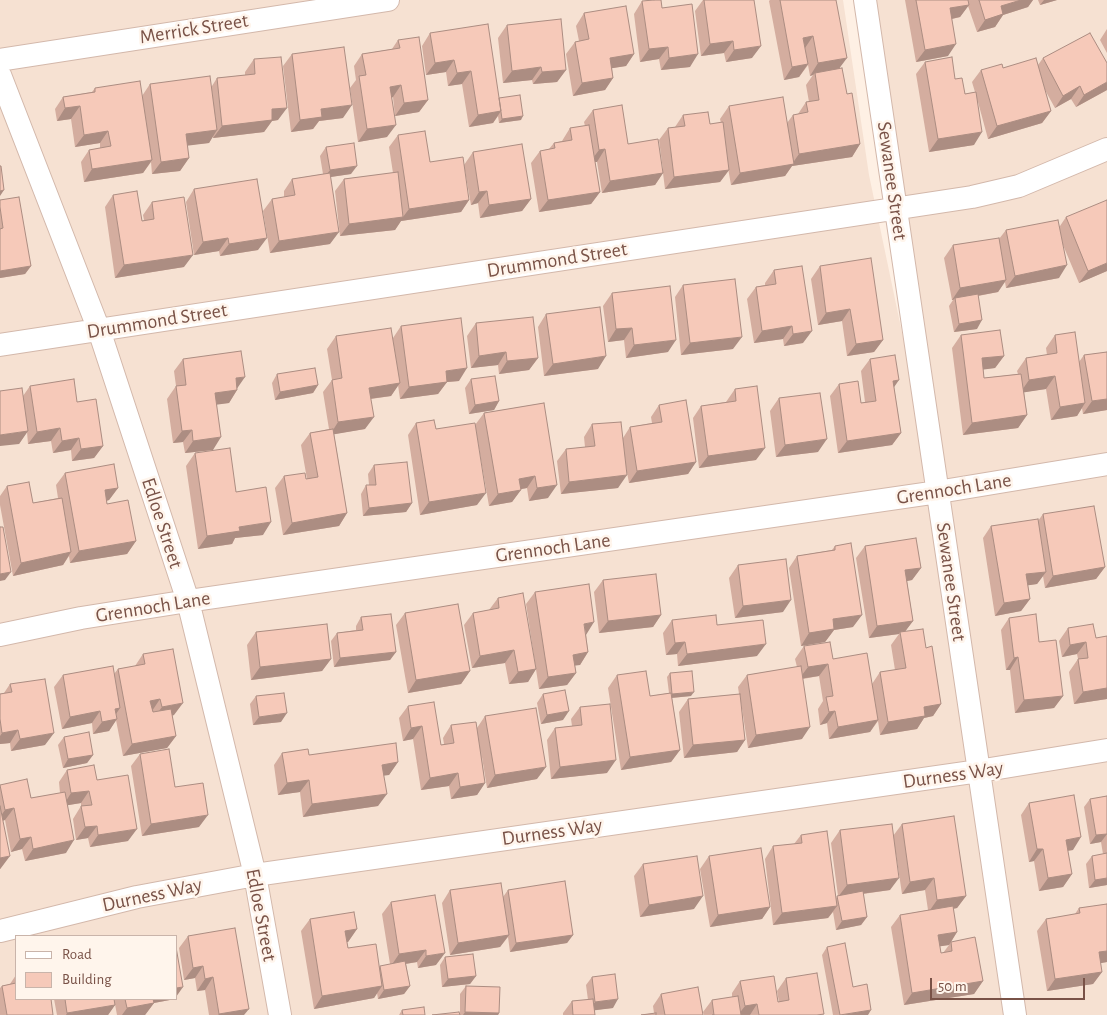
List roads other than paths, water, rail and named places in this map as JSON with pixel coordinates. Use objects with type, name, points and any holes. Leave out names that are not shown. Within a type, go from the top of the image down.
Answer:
[{"type":"street","name":"Merrick Street","points":[[0,60],[388,0]]},
{"type":"street","name":"Sewanee Street","points":[[865,0],[1015,1015]]},
{"type":"street","name":"Edloe Street","points":[[0,75],[99,330],[188,601],[254,875],[280,1015]]},
{"type":"street","name":"Drummond Street","points":[[0,345],[972,197],[1019,186],[1107,149]]},
{"type":"street","name":"Grennoch Lane","points":[[0,635],[82,618],[188,601],[938,492],[1107,464]]},
{"type":"street","name":"Durness Way","points":[[0,931],[137,897],[254,875],[979,771],[1107,750]]}]
